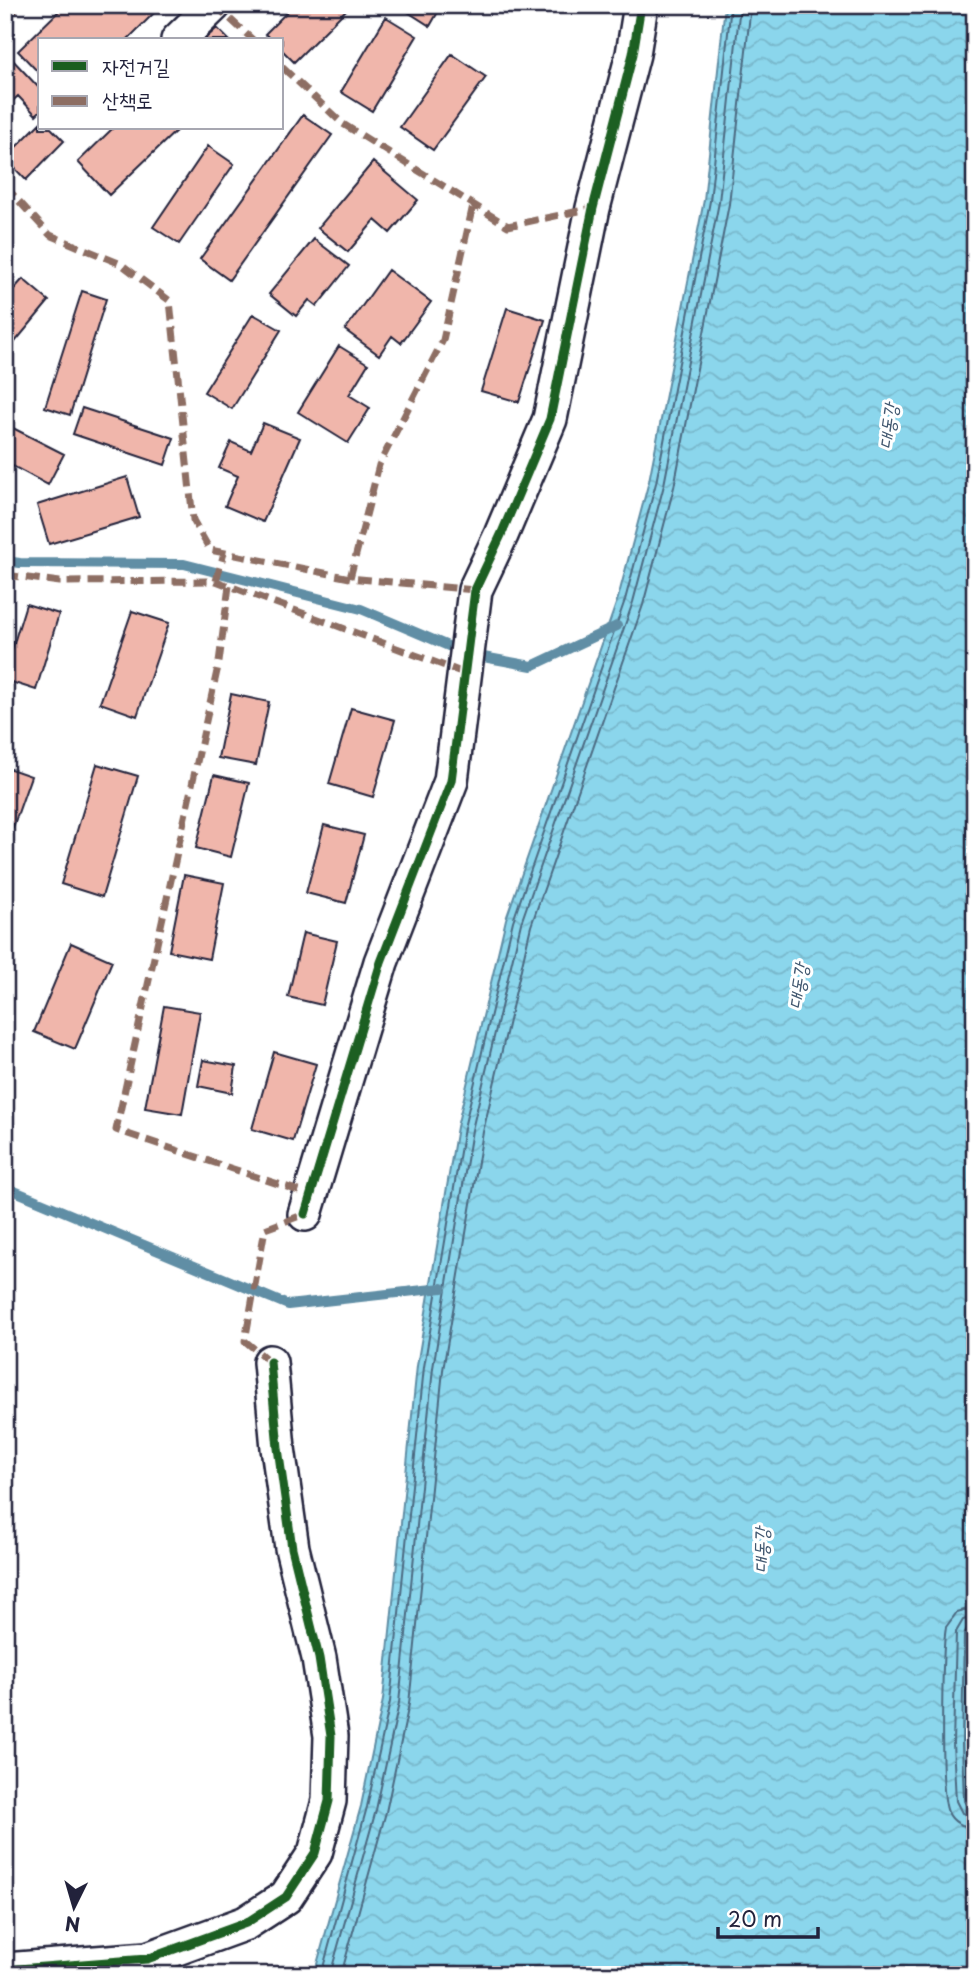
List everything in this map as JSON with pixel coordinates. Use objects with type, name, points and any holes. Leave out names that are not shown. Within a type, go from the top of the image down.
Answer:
[{"type":"street","points":[[180,38],[214,5]]},
{"type":"street","points":[[305,1214],[381,962],[451,781],[475,590],[550,419],[593,208],[634,54],[641,5]]},
{"type":"street","points":[[5,1970],[147,1959],[246,1923],[286,1897],[315,1853],[329,1801],[331,1736],[319,1658],[292,1548],[278,1448],[270,1362]]},
{"type":"water","name":"대동강","points":[[725,5],[975,5],[975,1590],[972,1603],[969,1743],[975,1876],[975,1975],[314,1975],[361,1806],[383,1700],[417,1366],[457,1127],[506,919],[618,598],[649,481],[704,200]]},
{"type":"building","points":[[65,5],[162,5],[129,38],[38,38],[38,72],[18,51]]},
{"type":"building","points":[[294,5],[341,5],[346,10],[294,62],[284,52],[284,38],[270,38],[265,34]]},
{"type":"building","points":[[397,5],[442,5],[430,26]]},
{"type":"building","points":[[386,17],[417,36],[372,111],[341,92]]},
{"type":"building","points":[[217,28],[227,38],[206,38]]},
{"type":"building","points":[[452,54],[486,77],[433,150],[400,127]]},
{"type":"building","points":[[10,57],[38,87],[36,115],[18,96],[5,108],[5,62]]},
{"type":"building","points":[[303,115],[332,135],[229,280],[200,259]]},
{"type":"building","points":[[38,125],[38,130],[53,130],[64,141],[26,180],[5,158]]},
{"type":"building","points":[[111,130],[177,130],[109,195],[78,162]]},
{"type":"building","points":[[208,146],[234,164],[179,244],[153,227]]},
{"type":"building","points":[[373,162],[418,200],[390,233],[375,220],[348,252],[318,228]]},
{"type":"building","points":[[314,239],[349,266],[317,306],[309,300],[296,316],[269,294]]},
{"type":"building","points":[[388,270],[431,302],[401,343],[392,336],[379,355],[345,330]]},
{"type":"building","points":[[23,279],[49,301],[5,354],[5,299]]},
{"type":"building","points":[[82,291],[106,299],[70,415],[45,407]]},
{"type":"building","points":[[507,308],[545,320],[519,402],[481,391]]},
{"type":"building","points":[[253,314],[281,330],[232,409],[204,392]]},
{"type":"building","points":[[339,346],[368,364],[349,395],[370,408],[348,443],[298,412]]},
{"type":"building","points":[[82,408],[174,438],[165,465],[73,434]]},
{"type":"building","points":[[263,423],[300,438],[263,522],[225,506],[238,476],[219,468],[231,442],[251,451]]},
{"type":"building","points":[[5,424],[64,454],[48,485],[5,462]]},
{"type":"building","points":[[127,477],[139,517],[49,544],[37,505]]},
{"type":"building","points":[[26,604],[59,614],[36,690],[5,680],[5,672]]},
{"type":"building","points":[[132,611],[169,623],[137,716],[100,703]]},
{"type":"building","points":[[231,694],[269,702],[256,765],[218,758]]},
{"type":"building","points":[[351,708],[395,720],[373,797],[329,784]]},
{"type":"building","points":[[97,764],[138,776],[102,897],[61,884]]},
{"type":"building","points":[[5,767],[31,776],[5,850]]},
{"type":"building","points":[[214,775],[249,783],[231,857],[196,848]]},
{"type":"building","points":[[324,825],[364,835],[346,903],[306,893]]},
{"type":"building","points":[[184,875],[224,883],[209,959],[169,951]]},
{"type":"building","points":[[303,933],[337,941],[322,1005],[288,997]]},
{"type":"building","points":[[71,943],[112,961],[75,1049],[34,1032]]},
{"type":"building","points":[[164,1006],[200,1012],[182,1114],[145,1108]]},
{"type":"building","points":[[274,1052],[316,1064],[293,1141],[252,1129]]},
{"type":"building","points":[[203,1060],[236,1066],[232,1093],[198,1086]]},
{"type":"waterway","points":[[5,561],[184,564],[361,609],[467,654],[532,666],[617,626]]},
{"type":"waterway","points":[[5,1187],[288,1305],[442,1288]]},
{"type":"marked path","points":[[5,19],[21,5]]},
{"type":"marked path","points":[[215,5],[251,38]]},
{"type":"marked path","points":[[284,69],[343,124],[508,226],[593,208]]},
{"type":"marked path","points":[[5,186],[50,235],[121,264],[170,301],[193,520],[210,550],[350,578],[475,590]]},
{"type":"marked path","points":[[350,578],[379,465],[443,340],[473,205]]},
{"type":"marked path","points":[[216,581],[224,553]]},
{"type":"marked path","points":[[5,575],[60,582],[216,581],[464,673]]},
{"type":"marked path","points":[[229,586],[219,662],[116,1130],[311,1195]]},
{"type":"marked path","points":[[270,1362],[245,1341],[265,1229],[305,1214]]},
{"type":"cycle path","points":[[305,1214],[381,962],[451,781],[475,590],[550,419],[593,208],[633,54],[641,5]]},
{"type":"cycle path","points":[[5,1970],[147,1959],[246,1923],[286,1897],[315,1853],[329,1801],[331,1736],[319,1658],[292,1548],[278,1448],[270,1362]]}]
